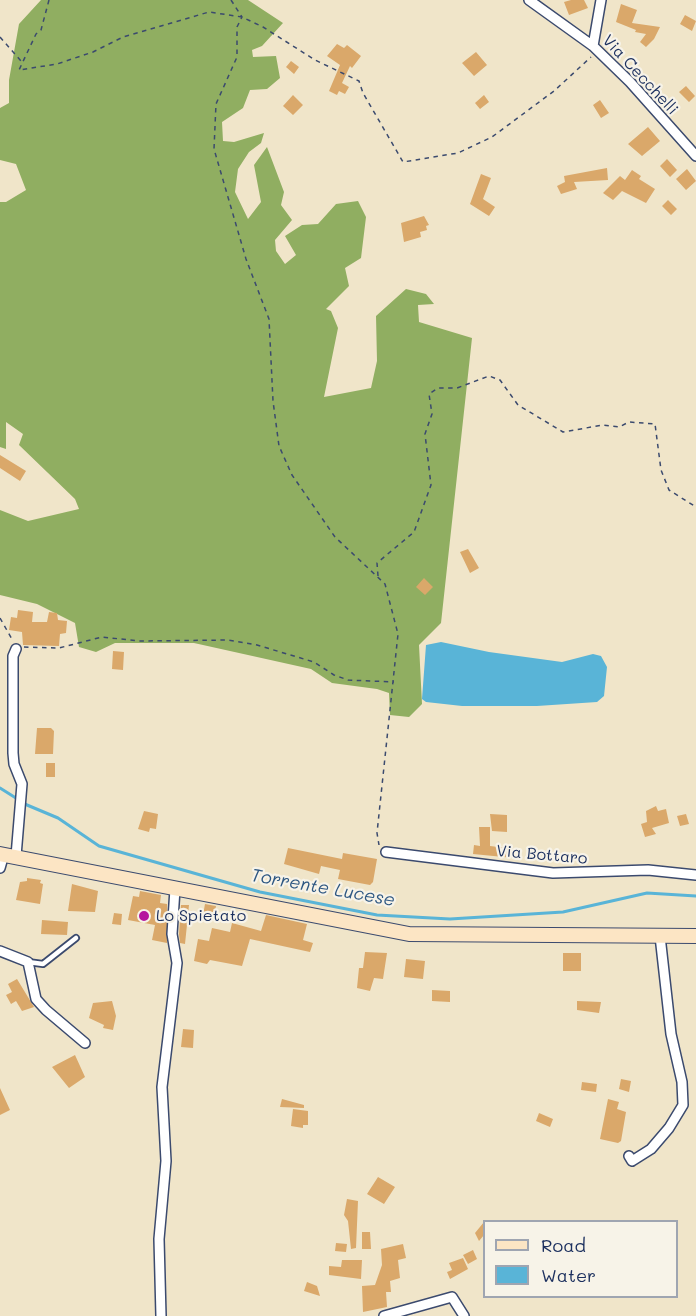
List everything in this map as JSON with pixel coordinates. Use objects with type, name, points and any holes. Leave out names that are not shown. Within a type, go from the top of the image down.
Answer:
[{"type":"main road","points":[[5,858],[409,934],[696,936]]},
{"type":"street","name":"Via Cecchelli","points":[[529,0],[595,49],[630,82],[696,156]]},
{"type":"street","points":[[595,49],[601,0]]},
{"type":"street","points":[[5,858],[18,812],[22,783],[13,753],[13,656],[16,649]]},
{"type":"street","name":"Via Bottaro","points":[[386,852],[553,873],[648,870],[696,875]]},
{"type":"street","points":[[161,1316],[159,1239],[166,1186],[162,1088],[177,963],[172,933],[175,889]]},
{"type":"street","points":[[629,1156],[632,1161],[651,1149],[669,1128],[683,1105],[682,1082],[671,1034],[660,936]]},
{"type":"street","points":[[0,951],[28,962],[36,999],[45,1010],[85,1043]]},
{"type":"street","points":[[384,1316],[452,1297],[464,1316]]},
{"type":"lane","points":[[28,962],[44,964],[67,948],[76,938]]},
{"type":"path","points":[[49,0],[41,30],[36,34],[19,70],[57,64],[93,52],[123,37],[209,12],[242,17],[263,27],[315,60],[359,81],[363,93],[403,162],[458,153],[492,137],[554,91],[595,49]]},
{"type":"path","points":[[231,0],[242,17]]},
{"type":"path","points":[[242,17],[237,27],[237,57],[216,104],[213,149],[246,259],[269,319],[273,401],[279,446],[292,475],[335,537],[385,584],[398,634],[377,833],[380,847],[386,852]]},
{"type":"path","points":[[0,37],[22,62]]},
{"type":"path","points":[[378,577],[377,563],[414,532],[431,485],[425,434],[432,414],[429,394],[438,388],[457,388],[489,376],[500,380],[518,405],[563,432],[603,425],[619,427],[629,422],[655,424],[661,470],[669,490],[696,507]]},
{"type":"path","points":[[0,618],[16,649],[59,648],[102,637],[228,640],[257,645],[315,662],[334,675],[348,680],[394,682]]},
{"type":"green space","points":[[41,0],[248,0],[283,23],[262,46],[252,50],[253,57],[276,56],[280,78],[267,89],[250,90],[243,108],[222,122],[223,141],[234,142],[264,133],[261,143],[249,152],[238,169],[235,192],[248,219],[261,202],[254,165],[267,147],[284,192],[281,205],[292,220],[275,240],[276,251],[285,264],[296,255],[285,236],[302,225],[318,224],[336,204],[358,201],[366,217],[361,258],[345,268],[349,286],[326,309],[331,311],[338,328],[324,397],[371,388],[377,361],[376,316],[406,289],[426,294],[434,304],[418,305],[419,322],[472,338],[441,623],[419,645],[422,704],[409,717],[390,715],[389,693],[377,689],[332,683],[311,669],[194,643],[115,643],[96,652],[79,647],[75,623],[37,604],[0,595],[0,510],[28,521],[79,509],[75,499],[19,445],[23,434],[6,422],[6,449],[0,447],[0,202],[6,202],[26,190],[16,164],[0,160],[0,108],[9,103],[9,80],[19,24]]},
{"type":"water","points":[[441,642],[489,652],[562,662],[593,654],[601,656],[607,667],[604,696],[597,702],[537,706],[462,706],[426,702],[422,699],[426,645]]},
{"type":"building","points":[[584,0],[588,8],[569,15],[564,2]]},
{"type":"building","points":[[621,4],[637,10],[632,23],[660,27],[654,39],[646,47],[640,42],[646,34],[635,32],[636,30],[616,22]]},
{"type":"building","points":[[685,15],[696,21],[692,31],[680,24]]},
{"type":"building","points":[[337,44],[344,48],[347,45],[361,56],[352,68],[350,66],[342,83],[349,87],[345,94],[339,91],[337,95],[329,91],[340,65],[327,56]]},
{"type":"building","points":[[476,52],[487,65],[474,76],[462,63]]},
{"type":"building","points":[[291,61],[299,67],[294,74],[286,67]]},
{"type":"building","points":[[686,86],[695,96],[689,102],[679,92]]},
{"type":"building","points":[[293,95],[303,105],[293,115],[283,106]]},
{"type":"building","points":[[484,95],[489,102],[480,109],[475,103]]},
{"type":"building","points":[[600,100],[609,113],[601,118],[593,105]]},
{"type":"building","points":[[648,127],[660,141],[642,156],[628,144]]},
{"type":"building","points":[[667,159],[677,170],[670,177],[660,166]]},
{"type":"building","points":[[607,168],[608,180],[574,182],[577,189],[561,194],[557,186],[565,182],[564,176]]},
{"type":"building","points":[[687,169],[696,181],[686,190],[676,179]]},
{"type":"building","points":[[632,170],[641,176],[639,179],[655,189],[646,203],[622,191],[613,200],[603,193],[620,176],[625,180]]},
{"type":"building","points":[[481,174],[491,178],[483,199],[495,207],[489,216],[470,204]]},
{"type":"building","points":[[668,200],[677,209],[671,215],[662,206]]},
{"type":"building","points":[[424,216],[429,225],[426,226],[427,230],[420,232],[421,237],[404,242],[401,223]]},
{"type":"building","points":[[0,455],[26,471],[20,481],[0,468]]},
{"type":"building","points":[[468,549],[479,568],[470,573],[460,552]]},
{"type":"building","points":[[424,578],[433,587],[425,595],[416,587]]},
{"type":"building","points":[[18,610],[33,612],[32,622],[47,622],[49,612],[57,613],[58,620],[67,621],[66,633],[60,634],[59,646],[23,645],[22,632],[9,630],[11,617],[17,618]]},
{"type":"building","points":[[113,651],[124,652],[123,670],[112,669]]},
{"type":"building","points":[[37,728],[51,728],[54,731],[53,754],[35,754]]},
{"type":"building","points":[[46,763],[55,763],[55,777],[46,777]]},
{"type":"building","points":[[656,806],[658,811],[666,809],[669,823],[652,828],[656,834],[645,837],[641,824],[647,822],[646,811]]},
{"type":"building","points":[[144,811],[158,814],[156,829],[150,828],[149,832],[138,829]]},
{"type":"building","points":[[490,814],[507,815],[507,832],[492,831]]},
{"type":"building","points":[[686,814],[689,824],[680,826],[677,816]]},
{"type":"building","points":[[479,827],[490,827],[490,846],[515,849],[514,858],[473,854],[474,845],[480,846]]},
{"type":"building","points":[[288,848],[342,859],[343,853],[377,859],[373,882],[370,885],[338,879],[340,870],[321,866],[319,874],[284,864]]},
{"type":"building","points":[[27,878],[41,880],[40,883],[43,884],[40,904],[16,900],[20,882],[27,881]]},
{"type":"building","points":[[72,884],[98,891],[95,912],[68,911]]},
{"type":"building","points":[[140,891],[161,895],[160,903],[167,904],[167,943],[152,940],[155,925],[128,920],[133,896],[139,897]]},
{"type":"building","points":[[205,904],[216,906],[214,917],[203,915]]},
{"type":"building","points":[[181,905],[189,905],[185,944],[180,943],[179,934]]},
{"type":"building","points":[[114,913],[122,914],[121,925],[112,924]]},
{"type":"building","points":[[266,915],[307,924],[303,940],[313,943],[310,952],[250,939],[242,966],[210,960],[207,964],[194,961],[198,939],[209,941],[212,928],[230,932],[232,923],[261,931]]},
{"type":"building","points":[[42,920],[68,922],[67,935],[41,934]]},
{"type":"building","points":[[365,952],[387,953],[383,979],[374,978],[370,991],[357,988],[359,968],[363,968]]},
{"type":"building","points":[[563,953],[581,953],[581,971],[563,971]]},
{"type":"building","points":[[406,959],[425,961],[423,979],[404,977]]},
{"type":"building","points":[[17,979],[34,1007],[22,1011],[16,1001],[11,1004],[6,995],[12,992],[8,984]]},
{"type":"building","points":[[432,990],[450,991],[450,1002],[432,1001]]},
{"type":"building","points":[[112,1001],[116,1016],[113,1030],[103,1028],[104,1025],[89,1018],[93,1003]]},
{"type":"building","points":[[577,1001],[601,1002],[599,1013],[577,1010]]},
{"type":"building","points":[[183,1029],[194,1030],[193,1048],[181,1047]]},
{"type":"building","points":[[75,1055],[85,1077],[69,1088],[52,1067]]},
{"type":"building","points":[[621,1079],[631,1081],[629,1092],[619,1089]]},
{"type":"building","points":[[582,1082],[597,1084],[596,1092],[581,1090]]},
{"type":"building","points":[[0,1088],[10,1110],[0,1115]]},
{"type":"building","points":[[282,1099],[304,1105],[304,1108],[280,1107]]},
{"type":"building","points":[[608,1099],[619,1102],[617,1109],[626,1112],[621,1141],[618,1143],[600,1139]]},
{"type":"building","points":[[293,1109],[308,1111],[308,1125],[303,1125],[303,1128],[291,1126]]},
{"type":"building","points":[[539,1113],[553,1119],[550,1127],[536,1121]]},
{"type":"building","points":[[378,1177],[395,1187],[384,1204],[367,1194]]},
{"type":"building","points":[[347,1199],[358,1201],[356,1248],[351,1249],[348,1221],[344,1215]]},
{"type":"building","points":[[483,1223],[483,1236],[479,1241],[475,1233]]},
{"type":"building","points":[[362,1232],[370,1232],[371,1249],[362,1249]]},
{"type":"building","points":[[336,1243],[347,1244],[346,1252],[335,1251]]},
{"type":"building","points":[[403,1244],[406,1258],[398,1260],[400,1278],[390,1281],[391,1292],[386,1292],[387,1307],[363,1312],[362,1286],[375,1285],[382,1265],[381,1249]]},
{"type":"building","points":[[473,1250],[477,1259],[468,1264],[463,1255]]},
{"type":"building","points":[[463,1258],[468,1269],[450,1279],[447,1272],[452,1270],[449,1263]]},
{"type":"building","points":[[342,1260],[362,1260],[361,1279],[329,1275],[329,1266],[341,1267]]},
{"type":"building","points":[[307,1282],[317,1286],[320,1296],[304,1291]]},
{"type":"waterway","name":"Torrente Lucese","points":[[0,788],[27,805],[58,818],[99,846],[260,892],[377,915],[450,919],[563,912],[647,893],[696,896]]},
{"type":"place","name":"Lo Spietato","points":[[144,916]]}]
